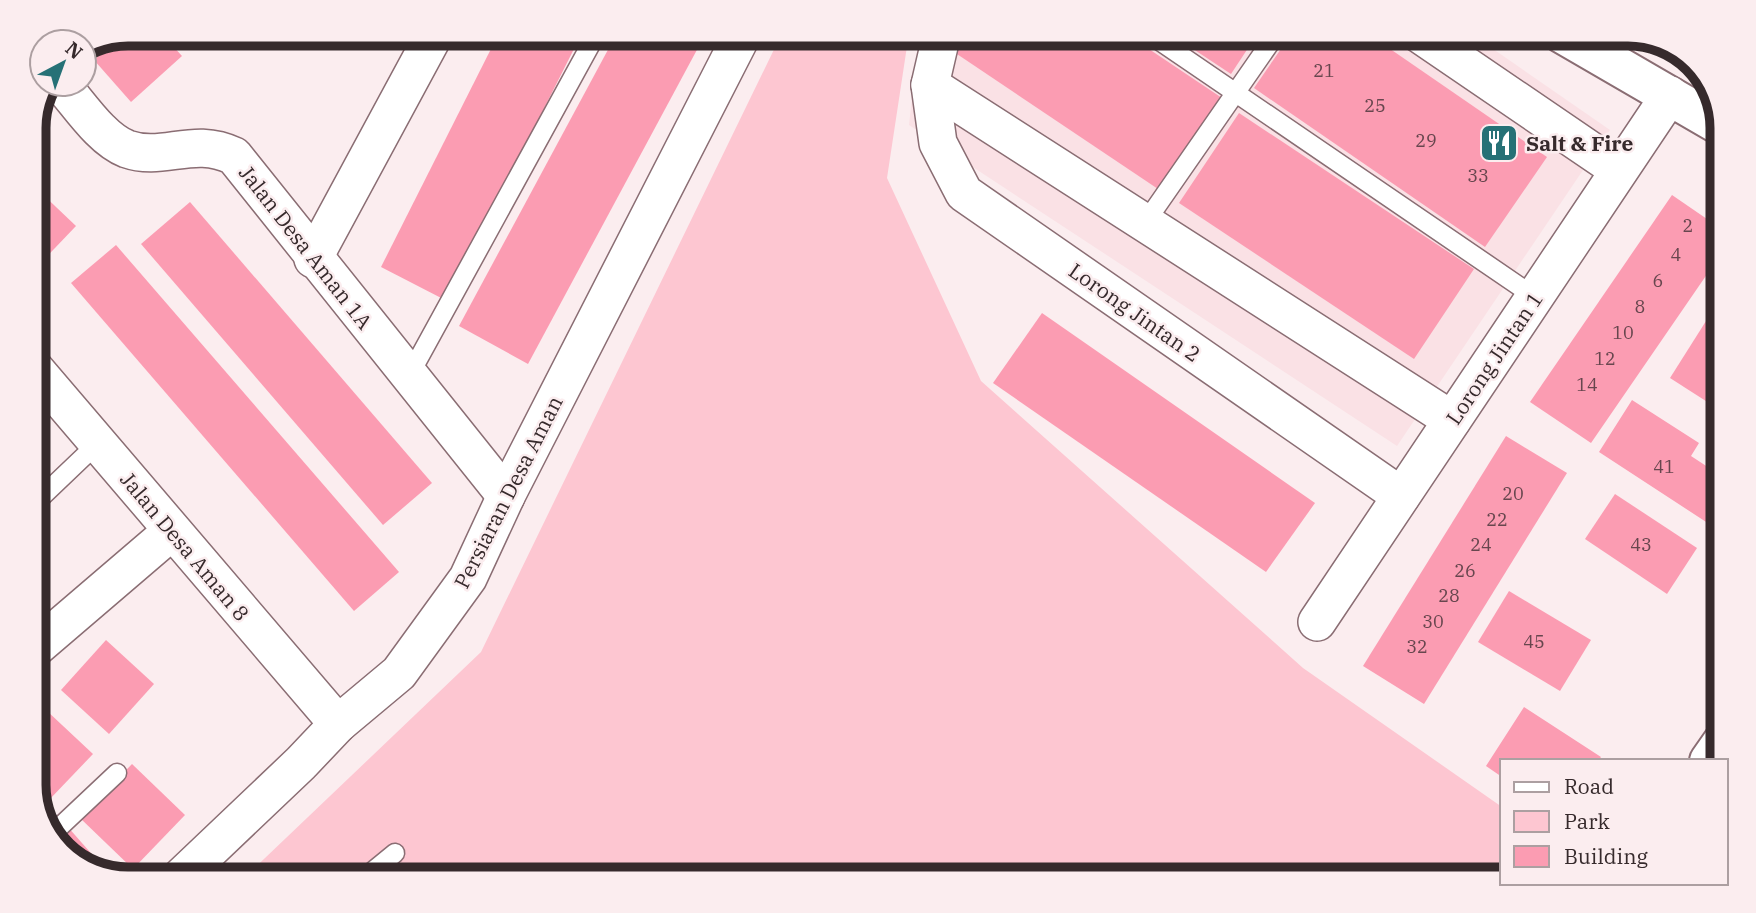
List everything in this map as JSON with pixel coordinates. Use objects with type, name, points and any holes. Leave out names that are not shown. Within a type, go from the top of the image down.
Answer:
[{"type":"street","points":[[313,258],[428,45]]},
{"type":"street","name":"Persiaran Desa Aman","points":[[191,867],[301,764],[338,724],[399,673],[468,578],[506,496],[737,45]]},
{"type":"street","name":"Lorong Jintan 2","points":[[939,45],[930,85],[938,143],[964,193],[1401,496]]},
{"type":"street","points":[[1436,45],[1619,170]]},
{"type":"street","points":[[1582,45],[1710,119]]},
{"type":"street","points":[[930,85],[1452,420]]},
{"type":"street","name":"Lorong Jintan 1","points":[[1317,622],[1670,94]]},
{"type":"street","name":"Jalan Desa Aman 1A","points":[[74,98],[111,139],[127,149],[150,152],[200,146],[218,148],[234,156],[248,170],[313,258],[506,496]]},
{"type":"street","name":"Jalan Desa Aman 8","points":[[46,382],[338,724]]},
{"type":"street","points":[[46,639],[172,531]]},
{"type":"lane","points":[[409,376],[590,45]]},
{"type":"lane","points":[[1165,45],[1535,297]]},
{"type":"lane","points":[[1145,223],[1270,45]]},
{"type":"lane","points":[[46,491],[98,443]]},
{"type":"lane","points":[[58,829],[117,773]]},
{"type":"lane","points":[[378,867],[395,853]]},
{"type":"shaded area","points":[[918,45],[1487,45],[1610,130],[1397,446],[909,125]]},
{"type":"green space","points":[[776,45],[907,45],[887,178],[981,381],[1303,668],[1500,806],[1500,867],[256,867],[481,652]]},
{"type":"building","points":[[172,45],[182,56],[131,102],[98,65],[98,56],[112,47]]},
{"type":"building","points":[[493,45],[576,45],[447,301],[381,267]]},
{"type":"building","points":[[611,45],[700,45],[528,364],[459,326]]},
{"type":"building","points":[[1143,45],[1225,100],[1164,193],[945,46]]},
{"type":"building","points":[[1187,45],[1250,45],[1231,74]]},
{"type":"building","points":[[1284,45],[1384,45],[1547,157],[1485,247],[1254,88]]},
{"type":"building","points":[[1239,113],[1474,269],[1414,359],[1179,203]]},
{"type":"building","points":[[1672,195],[1710,221],[1710,270],[1591,443],[1530,402]]},
{"type":"building","points":[[46,197],[76,226],[46,257]]},
{"type":"building","points":[[190,202],[432,483],[383,525],[141,244]]},
{"type":"building","points":[[116,245],[399,572],[354,611],[71,283]]},
{"type":"building","points":[[1042,313],[1315,503],[1266,572],[993,383]]},
{"type":"building","points":[[1710,315],[1710,404],[1670,378]]},
{"type":"building","points":[[1632,400],[1699,443],[1691,456],[1710,468],[1710,525],[1599,452]]},
{"type":"building","points":[[1506,436],[1567,473],[1424,704],[1363,666]]},
{"type":"building","points":[[1615,494],[1697,548],[1667,594],[1585,539]]},
{"type":"building","points":[[1509,591],[1591,640],[1560,691],[1478,642]]},
{"type":"building","points":[[106,640],[154,684],[109,734],[61,690]]},
{"type":"building","points":[[1524,707],[1601,757],[1500,759],[1500,776],[1486,766]]},
{"type":"building","points":[[46,710],[93,754],[49,800],[46,791]]},
{"type":"building","points":[[132,764],[185,815],[135,867],[131,867],[80,818]]},
{"type":"building","points":[[67,826],[99,862],[82,854],[60,832]]},
{"type":"place","name":"Salt & Fire","points":[[1499,143]]}]
